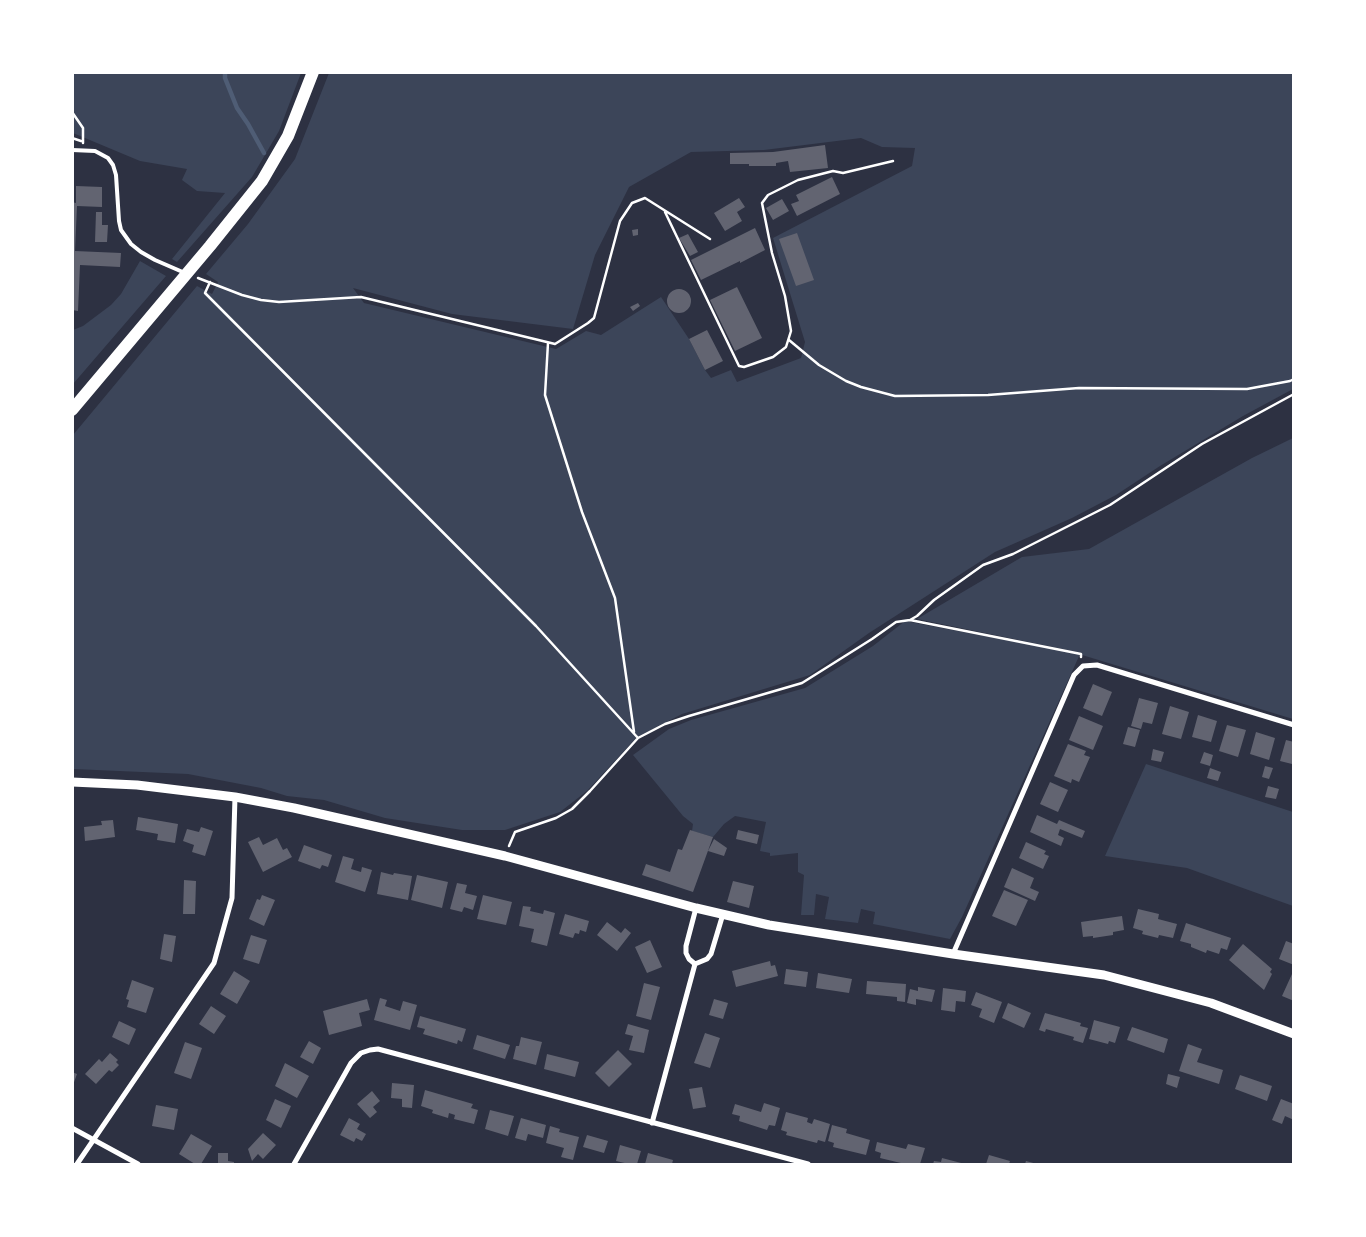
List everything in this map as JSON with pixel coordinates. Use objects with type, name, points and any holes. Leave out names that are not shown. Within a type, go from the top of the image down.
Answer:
[{"type":"main road","points":[[72,410],[187,274],[262,181],[288,136],[313,72]]},
{"type":"street","points":[[953,954],[1074,675],[1083,666],[1097,666],[1294,725]]},
{"type":"street","points":[[72,782],[137,785],[235,797],[294,808],[505,856],[696,908],[769,925],[953,954],[1104,975],[1211,1004],[1294,1034]]},
{"type":"street","points":[[77,1164],[214,963],[232,898],[235,797]]},
{"type":"street","points":[[696,908],[686,946],[686,954],[695,964],[708,959],[711,954],[723,914]]},
{"type":"street","points":[[652,1123],[695,964]]},
{"type":"street","points":[[294,1164],[351,1063],[362,1053],[378,1049],[808,1164]]},
{"type":"street","points":[[72,1128],[138,1164]]},
{"type":"lane","points":[[72,150],[103,154],[108,158],[116,175],[121,230],[141,252],[187,274]]},
{"type":"path","points":[[72,112],[83,128],[82,150]]},
{"type":"path","points":[[665,211],[739,366],[744,368],[773,357],[786,347],[791,331],[785,296],[772,253],[762,203],[768,195],[798,180],[833,172],[843,173],[893,161]]},
{"type":"path","points":[[187,274],[242,295],[261,300],[292,301],[361,297],[555,344],[588,324],[594,318],[620,221],[632,203],[645,198],[710,239]]},
{"type":"path","points":[[210,282],[205,293],[536,626],[638,738]]},
{"type":"path","points":[[788,340],[819,365],[846,381],[895,396],[988,395],[1079,388],[1248,389],[1294,379]]},
{"type":"path","points":[[548,342],[544,395],[582,512],[615,598],[634,732]]},
{"type":"path","points":[[910,620],[934,600],[983,565],[1013,554],[1110,505],[1202,444],[1294,394]]},
{"type":"path","points":[[505,856],[515,832],[556,818],[572,809],[638,738],[664,724],[802,683],[896,622],[910,620],[1081,654],[1083,666]]},
{"type":"shaded area","points":[[72,73],[301,73],[279,131],[252,177],[177,262],[172,259],[225,193],[197,191],[182,180],[187,169],[140,161],[73,133]]},
{"type":"shaded area","points":[[329,73],[1293,73],[1293,389],[1243,416],[1116,495],[1072,518],[995,552],[869,633],[810,675],[682,714],[637,737],[587,791],[560,812],[505,830],[462,830],[385,818],[324,800],[287,796],[261,788],[188,774],[73,769],[73,435],[197,286],[212,294],[218,282],[206,274],[248,224],[295,159]],"holes":[[[861,138],[882,147],[915,148],[912,166],[773,238],[805,342],[801,358],[737,382],[731,370],[711,378],[689,339],[661,297],[601,335],[586,331],[556,349],[364,303],[353,288],[452,314],[573,329],[595,255],[629,187],[691,152],[764,150]]]},
{"type":"shaded area","points":[[140,261],[166,276],[73,384],[73,330],[83,326],[111,305],[121,294]]},
{"type":"shaded area","points":[[1293,438],[1293,719],[1082,655],[1082,653],[917,619],[1022,557],[1089,549],[1252,458]]},
{"type":"shaded area","points":[[905,621],[1080,654],[962,917],[950,939],[873,924],[875,912],[861,909],[858,923],[825,919],[829,897],[816,894],[814,915],[801,915],[804,875],[798,872],[798,853],[770,856],[770,853],[760,851],[766,822],[735,816],[724,824],[713,837],[692,831],[693,824],[683,816],[633,755],[669,729],[691,720],[805,688],[873,646]]},
{"type":"shaded area","points":[[1146,764],[1293,812],[1293,906],[1187,868],[1105,856]]},
{"type":"building","points":[[825,145],[828,168],[790,172],[788,161],[776,163],[776,166],[730,164],[730,153],[773,152]]},
{"type":"building","points":[[832,177],[840,194],[797,216],[791,204],[799,201],[796,195]]},
{"type":"building","points":[[76,186],[102,187],[102,207],[77,206],[75,251],[121,253],[120,267],[80,265],[78,311],[72,310],[72,202],[76,203]]},
{"type":"building","points":[[739,198],[745,207],[737,212],[742,221],[725,231],[714,213]]},
{"type":"building","points":[[782,199],[789,211],[773,220],[766,208]]},
{"type":"building","points":[[96,212],[102,212],[102,225],[108,225],[107,242],[95,242]]},
{"type":"building","points":[[755,228],[765,250],[701,280],[691,260]]},
{"type":"building","points":[[638,229],[638,235],[633,236],[632,230]]},
{"type":"building","points":[[797,233],[814,280],[796,286],[779,239]]},
{"type":"building","points":[[688,234],[698,252],[690,256],[679,238]]},
{"type":"building","points":[[737,287],[762,338],[735,351],[710,300]]},
{"type":"building","points":[[679,289],[684,290],[690,296],[690,306],[684,312],[679,313],[674,312],[668,306],[667,301],[668,296],[674,290]]},
{"type":"building","points":[[638,303],[640,306],[633,311],[630,307]]},
{"type":"building","points":[[707,330],[723,361],[705,370],[689,339]]},
{"type":"building","points":[[1093,684],[1112,692],[1102,716],[1083,708]]},
{"type":"building","points":[[1139,698],[1158,703],[1152,724],[1143,722],[1141,729],[1131,726]]},
{"type":"building","points":[[1170,706],[1189,712],[1181,739],[1162,734]]},
{"type":"building","points":[[1198,715],[1217,721],[1211,742],[1192,737]]},
{"type":"building","points":[[1079,716],[1103,726],[1093,750],[1069,740]]},
{"type":"building","points":[[1227,725],[1246,730],[1238,757],[1219,751]]},
{"type":"building","points":[[1128,727],[1140,730],[1135,747],[1123,744]]},
{"type":"building","points":[[1256,732],[1275,738],[1269,760],[1250,754]]},
{"type":"building","points":[[1286,740],[1294,742],[1294,761],[1292,764],[1280,761]]},
{"type":"building","points":[[1068,744],[1086,751],[1084,755],[1090,757],[1079,782],[1072,779],[1071,783],[1054,776]]},
{"type":"building","points":[[1153,749],[1164,752],[1161,762],[1151,760]]},
{"type":"building","points":[[1204,752],[1213,755],[1210,766],[1200,763]]},
{"type":"building","points":[[1265,766],[1273,768],[1269,779],[1262,777]]},
{"type":"building","points":[[1210,768],[1221,772],[1218,781],[1207,778]]},
{"type":"building","points":[[1050,782],[1068,790],[1058,812],[1040,804]]},
{"type":"building","points":[[1268,786],[1279,789],[1276,799],[1265,797]]},
{"type":"building","points":[[1037,815],[1057,824],[1059,820],[1085,831],[1082,838],[1060,829],[1058,835],[1064,838],[1061,846],[1030,832]]},
{"type":"building","points":[[138,817],[178,824],[175,843],[157,840],[158,834],[136,830]]},
{"type":"building","points":[[113,820],[115,837],[85,841],[84,827],[102,825],[101,821]]},
{"type":"building","points":[[201,827],[213,831],[205,856],[192,852],[194,845],[183,841],[187,829],[199,832]]},
{"type":"building","points":[[690,830],[713,837],[693,892],[642,875],[646,864],[670,872],[678,849],[682,850]]},
{"type":"building","points":[[738,830],[759,835],[757,844],[736,839]]},
{"type":"building","points":[[259,837],[263,845],[277,838],[283,850],[287,848],[292,857],[263,872],[248,842]]},
{"type":"building","points":[[714,839],[727,848],[724,856],[708,851]]},
{"type":"building","points":[[1026,842],[1046,851],[1044,854],[1049,856],[1043,869],[1019,858]]},
{"type":"building","points":[[304,845],[332,855],[328,867],[322,865],[320,869],[298,861]]},
{"type":"building","points":[[343,856],[354,859],[351,869],[361,872],[362,867],[372,870],[365,892],[335,882]]},
{"type":"building","points":[[1012,868],[1034,878],[1030,888],[1039,892],[1035,901],[1004,887]]},
{"type":"building","points":[[381,872],[412,876],[408,900],[377,894]]},
{"type":"building","points":[[417,875],[448,882],[442,908],[411,900]]},
{"type":"building","points":[[184,880],[196,881],[195,914],[183,914]]},
{"type":"building","points":[[733,881],[754,886],[749,908],[727,902]]},
{"type":"building","points":[[457,883],[467,885],[465,893],[477,896],[473,910],[464,907],[462,912],[450,909]]},
{"type":"building","points":[[1004,890],[1028,900],[1016,926],[992,916]]},
{"type":"building","points":[[262,895],[275,900],[264,926],[249,919],[257,899],[260,900]]},
{"type":"building","points":[[483,895],[512,902],[506,925],[477,919]]},
{"type":"building","points":[[523,906],[531,907],[530,911],[543,914],[544,910],[555,913],[547,946],[531,942],[534,929],[519,926]]},
{"type":"building","points":[[1138,909],[1159,914],[1158,919],[1177,924],[1173,938],[1159,935],[1158,938],[1142,934],[1143,931],[1133,928]]},
{"type":"building","points":[[565,914],[589,921],[586,932],[580,930],[579,934],[575,933],[573,938],[559,934]]},
{"type":"building","points":[[1122,916],[1124,930],[1113,932],[1113,935],[1093,938],[1093,936],[1083,937],[1081,922]]},
{"type":"building","points":[[607,922],[621,933],[625,928],[631,933],[617,951],[597,935]]},
{"type":"building","points":[[1186,923],[1231,938],[1227,950],[1221,948],[1219,954],[1207,950],[1206,953],[1191,947],[1191,944],[1180,941]]},
{"type":"building","points":[[164,934],[176,936],[172,962],[160,959]]},
{"type":"building","points":[[251,935],[267,940],[259,964],[243,959]]},
{"type":"building","points":[[650,940],[662,967],[647,973],[635,947]]},
{"type":"building","points":[[1286,941],[1294,944],[1294,965],[1279,959]]},
{"type":"building","points":[[1243,944],[1272,969],[1270,972],[1272,974],[1264,990],[1229,960]]},
{"type":"building","points":[[770,961],[771,966],[775,965],[778,976],[736,987],[732,971]]},
{"type":"building","points":[[786,969],[808,972],[806,987],[784,984]]},
{"type":"building","points":[[234,971],[250,981],[237,1004],[220,994]]},
{"type":"building","points":[[818,973],[852,979],[849,993],[816,988]]},
{"type":"building","points":[[1292,974],[1294,974],[1294,1001],[1282,996]]},
{"type":"building","points":[[132,980],[154,988],[146,1013],[127,1007],[129,1000],[126,999]]},
{"type":"building","points":[[867,981],[906,984],[905,1002],[897,1001],[897,997],[866,994]]},
{"type":"building","points":[[644,983],[660,987],[651,1020],[636,1016]]},
{"type":"building","points":[[918,987],[935,990],[932,1002],[916,999],[916,1005],[907,1003],[910,989],[918,991]]},
{"type":"building","points":[[943,988],[966,991],[965,1002],[956,1001],[955,1012],[941,1010]]},
{"type":"building","points":[[976,992],[1002,1002],[994,1023],[979,1017],[982,1009],[971,1005]]},
{"type":"building","points":[[380,998],[387,1000],[385,1006],[400,1011],[403,1001],[417,1005],[410,1030],[374,1020]]},
{"type":"building","points":[[367,999],[370,1010],[359,1013],[362,1026],[329,1035],[323,1011]]},
{"type":"building","points":[[714,999],[728,1003],[723,1019],[709,1015]]},
{"type":"building","points":[[1008,1003],[1031,1013],[1024,1028],[1002,1018]]},
{"type":"building","points":[[211,1006],[226,1016],[214,1034],[199,1024]]},
{"type":"building","points":[[1045,1013],[1081,1023],[1080,1026],[1088,1028],[1083,1043],[1073,1040],[1074,1037],[1046,1029],[1045,1032],[1039,1030]]},
{"type":"building","points":[[420,1016],[466,1029],[462,1042],[458,1040],[457,1044],[423,1034],[425,1029],[417,1027]]},
{"type":"building","points":[[1094,1020],[1120,1027],[1115,1043],[1109,1041],[1108,1044],[1089,1039]]},
{"type":"building","points":[[119,1021],[136,1029],[129,1045],[112,1037]]},
{"type":"building","points":[[628,1024],[649,1030],[644,1053],[629,1050],[633,1036],[625,1034]]},
{"type":"building","points":[[1132,1027],[1168,1039],[1164,1053],[1127,1040]]},
{"type":"building","points":[[705,1033],[720,1038],[710,1068],[694,1063]]},
{"type":"building","points":[[477,1035],[510,1045],[505,1059],[473,1049]]},
{"type":"building","points":[[521,1037],[542,1042],[536,1065],[513,1059],[516,1046],[519,1046]]},
{"type":"building","points":[[309,1041],[321,1048],[313,1064],[300,1057]]},
{"type":"building","points":[[185,1042],[202,1048],[191,1079],[174,1073]]},
{"type":"building","points":[[1188,1044],[1202,1049],[1197,1062],[1223,1070],[1219,1084],[1179,1071]]},
{"type":"building","points":[[618,1050],[632,1064],[609,1087],[595,1073]]},
{"type":"building","points":[[110,1053],[118,1060],[116,1062],[119,1065],[112,1072],[109,1070],[96,1084],[85,1074],[99,1059],[102,1062]]},
{"type":"building","points":[[547,1054],[579,1062],[575,1077],[544,1069]]},
{"type":"building","points":[[285,1063],[309,1076],[297,1098],[275,1086]]},
{"type":"building","points":[[72,1072],[77,1074],[73,1085],[72,1085]]},
{"type":"building","points":[[1168,1074],[1180,1077],[1177,1088],[1166,1084]]},
{"type":"building","points":[[1240,1075],[1272,1086],[1267,1101],[1235,1089]]},
{"type":"building","points":[[392,1083],[414,1085],[412,1108],[402,1107],[402,1099],[391,1098]]},
{"type":"building","points":[[702,1087],[706,1107],[693,1109],[689,1089]]},
{"type":"building","points":[[425,1090],[473,1104],[471,1108],[478,1110],[474,1124],[454,1119],[455,1115],[449,1113],[448,1118],[432,1113],[433,1110],[421,1106]]},
{"type":"building","points":[[372,1091],[380,1101],[373,1107],[377,1112],[370,1118],[357,1104]]},
{"type":"building","points":[[275,1099],[291,1106],[281,1128],[266,1120]]},
{"type":"building","points":[[1281,1099],[1294,1104],[1294,1120],[1285,1116],[1282,1124],[1272,1120]]},
{"type":"building","points":[[764,1103],[780,1108],[775,1126],[769,1125],[767,1130],[739,1121],[740,1116],[732,1114],[735,1104],[761,1112]]},
{"type":"building","points":[[156,1105],[178,1109],[174,1130],[152,1126]]},
{"type":"building","points":[[490,1110],[514,1116],[508,1136],[485,1129]]},
{"type":"building","points":[[786,1112],[808,1118],[807,1122],[812,1124],[814,1119],[830,1124],[825,1142],[818,1140],[817,1143],[786,1135],[787,1132],[781,1130]]},
{"type":"building","points":[[349,1118],[360,1124],[357,1129],[366,1134],[362,1141],[356,1138],[354,1142],[340,1135]]},
{"type":"building","points":[[521,1118],[546,1125],[543,1138],[528,1134],[526,1141],[515,1138]]},
{"type":"building","points":[[832,1125],[847,1129],[846,1133],[870,1140],[866,1155],[833,1147],[834,1143],[828,1141]]},
{"type":"building","points":[[550,1126],[560,1129],[559,1132],[579,1137],[573,1160],[561,1157],[564,1148],[546,1143]]},
{"type":"building","points":[[263,1133],[276,1145],[263,1159],[258,1154],[252,1161],[248,1149]]},
{"type":"building","points":[[191,1134],[212,1146],[201,1164],[195,1164],[179,1154]]},
{"type":"building","points":[[587,1135],[608,1141],[604,1153],[583,1147]]},
{"type":"building","points":[[877,1142],[906,1149],[908,1144],[925,1148],[920,1164],[905,1164],[880,1158],[881,1153],[875,1151]]},
{"type":"building","points":[[620,1145],[641,1151],[637,1164],[616,1161]]},
{"type":"building","points":[[218,1153],[228,1153],[228,1161],[234,1162],[234,1164],[218,1164]]},
{"type":"building","points":[[648,1153],[673,1160],[672,1164],[645,1164]]},
{"type":"building","points":[[989,1155],[1010,1161],[1009,1164],[986,1164]]},
{"type":"building","points":[[942,1158],[965,1164],[933,1164],[934,1161],[941,1162]]},
{"type":"building","points":[[1026,1161],[1037,1164],[1025,1164]]},
{"type":"waterway","points":[[225,72],[225,78],[237,108],[264,153]]}]
